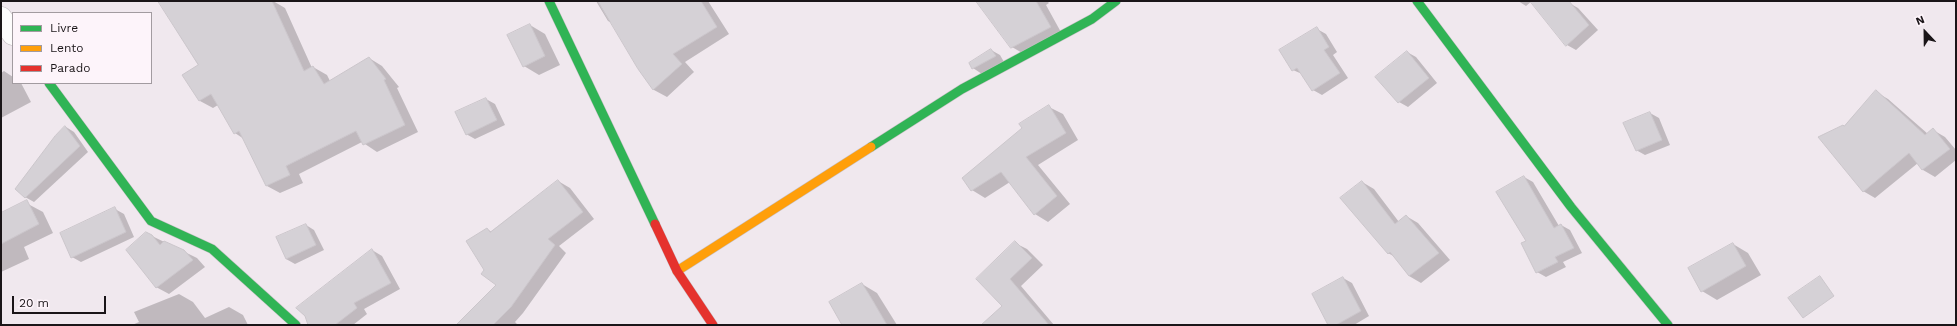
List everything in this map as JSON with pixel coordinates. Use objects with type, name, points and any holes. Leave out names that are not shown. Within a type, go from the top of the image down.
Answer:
[{"type":"street","points":[[549,1],[676,271],[713,325]]},
{"type":"street","points":[[676,271],[962,90],[1092,19],[1116,1]]},
{"type":"street","points":[[1417,1],[1571,207],[1668,325]]},
{"type":"street","points":[[1,18],[12,33]]},
{"type":"street","points":[[50,84],[150,221],[212,249],[296,325]]},
{"type":"building","points":[[158,1],[272,1],[304,71],[313,66],[324,84],[369,57],[386,79],[384,80],[405,125],[363,145],[356,131],[286,166],[290,175],[266,186],[239,131],[234,134],[211,94],[199,101],[182,75],[198,65]]},
{"type":"building","points":[[598,1],[701,1],[717,27],[673,54],[682,64],[653,90],[638,69]]},
{"type":"building","points":[[976,1],[1036,1],[1051,27],[1011,48]]},
{"type":"building","points":[[1530,1],[1569,1],[1589,25],[1566,46]]},
{"type":"building","points":[[530,24],[545,56],[523,67],[507,35]]},
{"type":"building","points":[[1317,27],[1329,47],[1324,50],[1340,73],[1312,91],[1297,68],[1292,71],[1279,50]]},
{"type":"building","points":[[991,49],[996,56],[972,69],[969,63]]},
{"type":"building","points":[[1407,51],[1429,78],[1398,103],[1375,77]]},
{"type":"building","points":[[1876,90],[1925,135],[1933,128],[1950,149],[1922,170],[1909,153],[1863,192],[1818,137],[1843,125],[1844,126]]},
{"type":"building","points":[[486,98],[497,120],[466,135],[455,112]]},
{"type":"building","points":[[1049,105],[1066,133],[1026,157],[1057,196],[1034,215],[1001,172],[971,191],[962,178],[1022,128],[1019,124]]},
{"type":"building","points":[[1650,112],[1662,140],[1636,151],[1623,123]]},
{"type":"building","points":[[65,126],[80,146],[25,198],[15,189],[55,136]]},
{"type":"building","points":[[1524,176],[1554,228],[1561,224],[1574,248],[1555,257],[1558,262],[1536,273],[1521,243],[1526,241],[1496,192]]},
{"type":"building","points":[[558,180],[583,212],[548,239],[555,245],[511,307],[493,325],[456,325],[496,285],[481,274],[484,270],[466,241],[487,228],[490,232]]},
{"type":"building","points":[[1362,181],[1395,224],[1406,215],[1439,253],[1409,276],[1390,252],[1388,254],[1340,198]]},
{"type":"building","points":[[27,200],[39,224],[1,244],[1,213]]},
{"type":"building","points":[[115,207],[126,232],[71,258],[60,233]]},
{"type":"building","points":[[306,224],[316,245],[286,259],[276,237]]},
{"type":"building","points":[[146,232],[152,235],[160,245],[164,241],[184,250],[193,260],[156,288],[126,250]]},
{"type":"building","points":[[1015,241],[1032,258],[1010,279],[1049,325],[981,325],[1002,306],[976,279]]},
{"type":"building","points":[[1733,243],[1746,266],[1701,292],[1688,268]]},
{"type":"building","points":[[372,249],[391,283],[354,303],[357,308],[335,325],[308,325],[305,316],[296,308]]},
{"type":"building","points":[[1820,276],[1834,296],[1803,318],[1788,298]]},
{"type":"building","points":[[1343,277],[1361,311],[1336,325],[1328,325],[1312,294]]},
{"type":"building","points":[[862,283],[887,325],[842,325],[829,302]]},
{"type":"traffic: fast","points":[[549,1],[655,224]]},
{"type":"traffic: fast","points":[[871,147],[962,89],[1092,19],[1116,1]]},
{"type":"traffic: fast","points":[[1417,1],[1571,207],[1668,325]]},
{"type":"traffic: fast","points":[[50,84],[151,221],[212,249],[296,325]]},
{"type":"traffic: slow","points":[[677,271],[871,147]]},
{"type":"traffic: jam","points":[[655,224],[677,271],[713,325]]}]
